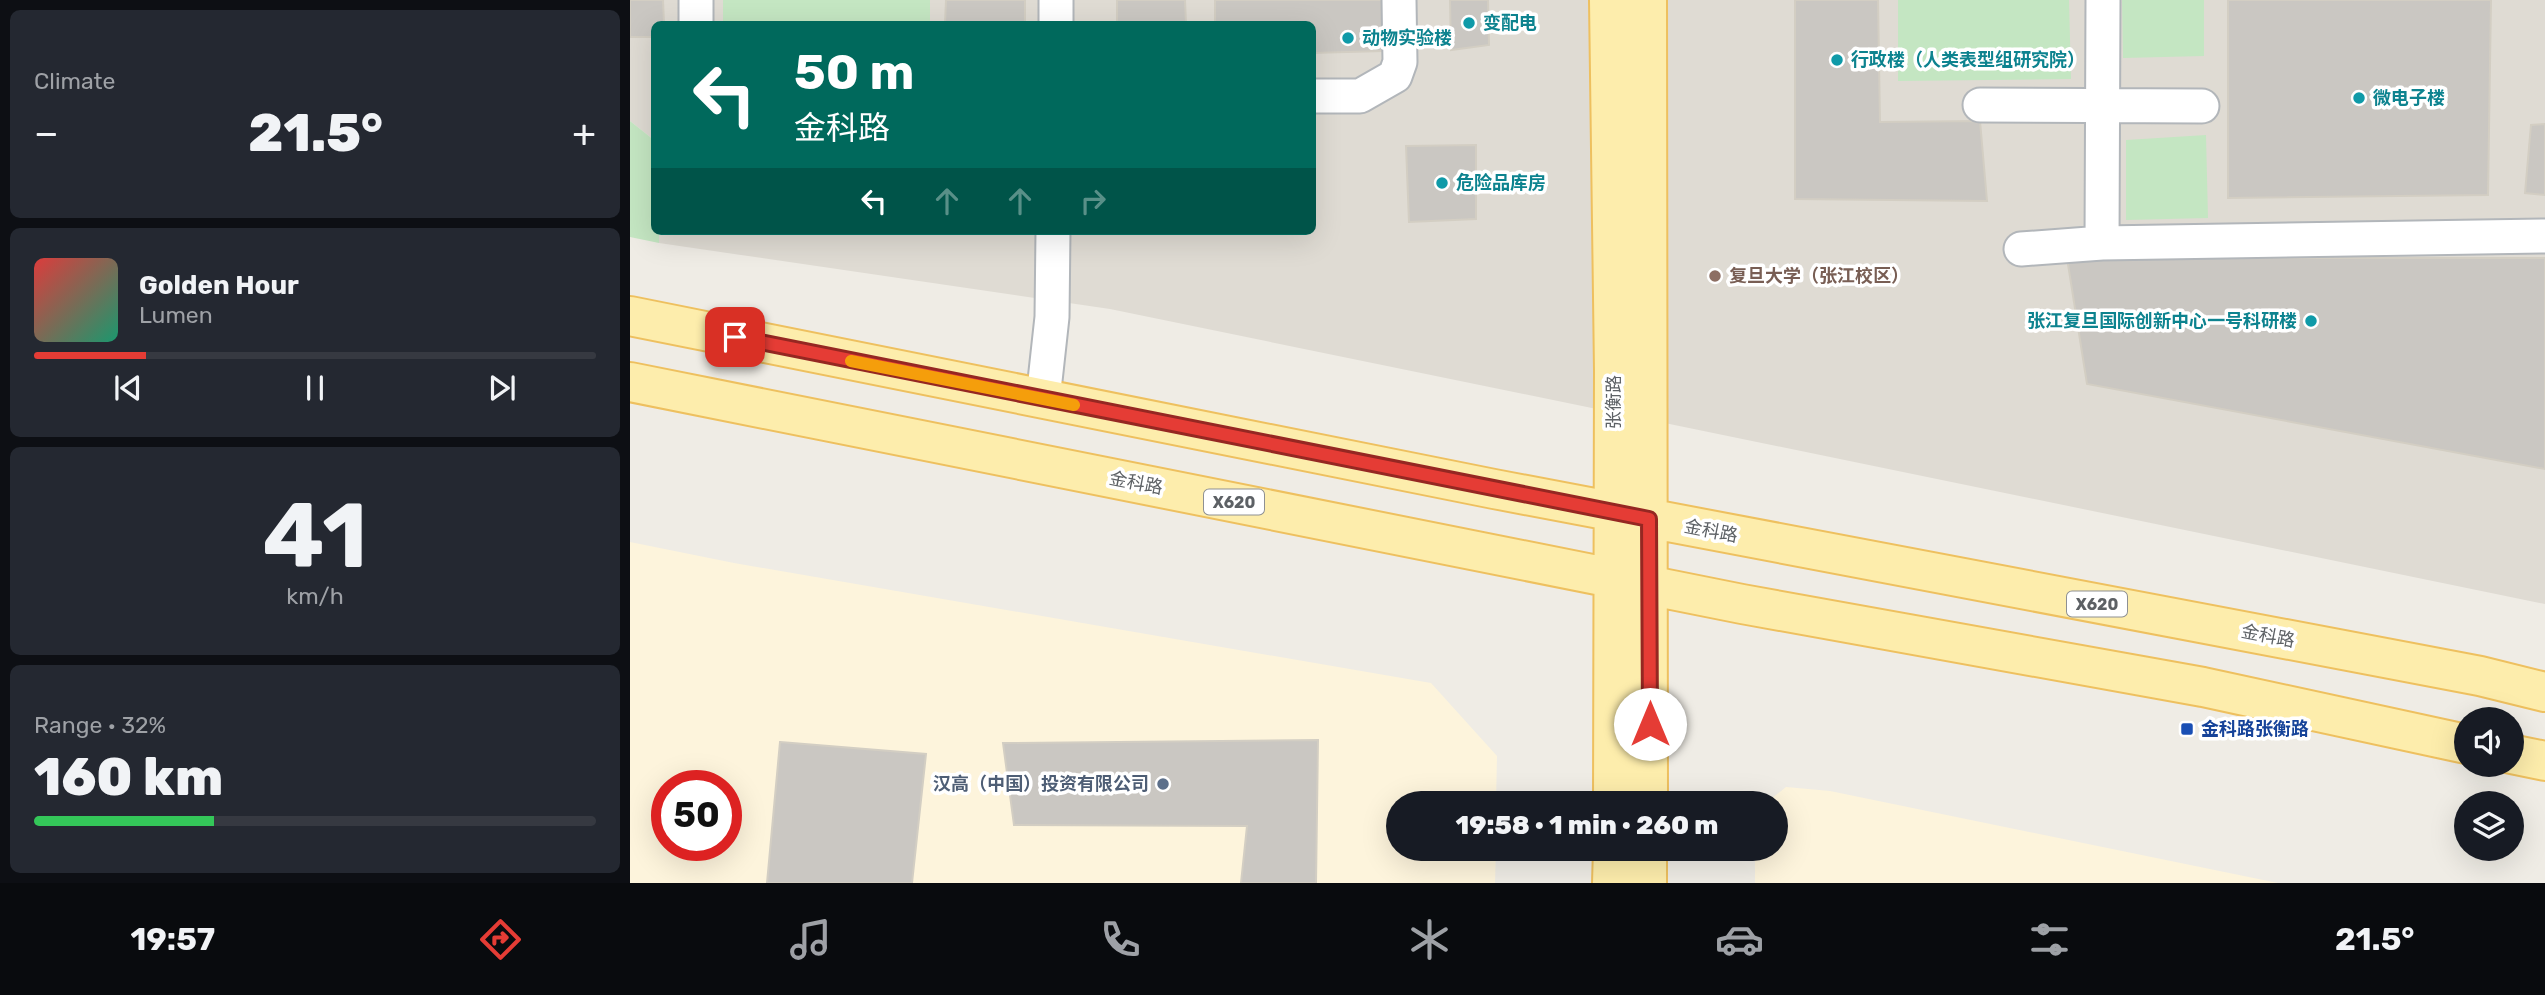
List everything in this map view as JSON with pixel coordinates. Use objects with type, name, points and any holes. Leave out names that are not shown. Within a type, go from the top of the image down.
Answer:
[{"type":"main road","name":"张衡路","points":[[1609,0],[1632,582],[1647,791]]},
{"type":"main road","name":"张衡路","points":[[1631,516],[1647,0]]},
{"type":"main road","name":"金科路","points":[[630,316],[1631,516],[2480,676],[2545,692]]},
{"type":"main road","name":"金科路","points":[[630,382],[1632,582],[2203,687],[2454,741]]},
{"type":"main road","name":"张衡路","points":[[1614,791],[1632,582]]},
{"type":"main road","points":[[2524,757],[2545,761]]},
{"type":"main road","points":[[1612,883],[1613,861]]},
{"type":"main road","points":[[1647,861],[1647,883]]},
{"type":"lane","points":[[696,0],[696,21]]},
{"type":"lane","points":[[1056,0],[1056,21]]},
{"type":"lane","points":[[1316,96],[1360,96],[1395,76],[1400,62],[1399,0]]},
{"type":"lane","points":[[2102,243],[2103,0]]},
{"type":"lane","points":[[1980,105],[2202,107]]},
{"type":"lane","points":[[1043,399],[1052,317],[1053,235]]},
{"type":"lane","points":[[2021,249],[2102,243],[2545,236]]},
{"type":"shaded area","name":"复旦大学（张江校区）","points":[[630,0],[2545,0],[2545,604],[1110,309],[659,243],[659,235],[1316,235],[1316,21],[651,21],[651,138],[630,121]]},
{"type":"shaded area","points":[[630,542],[734,563],[1431,683],[1497,756],[1496,791],[1386,791],[1386,861],[1496,861],[1495,883],[630,883]]},
{"type":"shaded area","points":[[1786,787],[1830,791],[2278,883],[1755,883],[1755,861],[1788,861],[1788,791],[1781,791]]},
{"type":"green space","points":[[723,0],[930,0],[930,21],[723,21]]},
{"type":"green space","points":[[1898,0],[2069,0],[2071,79],[1898,81]]},
{"type":"green space","points":[[2122,0],[2204,0],[2204,56],[2123,58]]},
{"type":"green space","points":[[630,121],[651,138],[651,235],[659,235],[659,243],[630,237]]},
{"type":"green space","points":[[2206,135],[2208,218],[2126,220],[2126,140]]},
{"type":"building","points":[[630,0],[663,0],[664,21],[651,21],[651,37],[630,37]]},
{"type":"building","points":[[946,0],[1025,0],[1025,21],[945,21]]},
{"type":"building","points":[[1117,0],[1185,0],[1186,21],[1117,21]]},
{"type":"building","name":"动物实验楼","points":[[1215,0],[1383,0],[1383,51],[1316,53],[1316,21],[1215,21]]},
{"type":"building","name":"变配电","points":[[1450,0],[1488,0],[1489,45],[1451,50]]},
{"type":"building","name":"行政楼（人类表型组研究院）","points":[[1795,0],[1878,0],[1880,122],[1980,121],[1987,201],[1795,199]]},
{"type":"building","name":"微电子楼","points":[[2228,0],[2491,0],[2488,195],[2228,198]]},
{"type":"building","points":[[2545,124],[2545,195],[2525,193],[2531,125]]},
{"type":"building","name":"危险品库房","points":[[1476,145],[1476,219],[1409,222],[1406,146]]},
{"type":"building","name":"张江复旦国际创新中心一号科研楼","points":[[2067,258],[2545,258],[2545,469],[2087,384]]},
{"type":"building","name":"汉高（中国）投资有限公司","points":[[1318,740],[1316,883],[1241,883],[1247,826],[1014,825],[1003,743]]},
{"type":"building","points":[[780,742],[926,754],[912,883],[767,883]]},
{"type":"slow traffic","points":[[851,361],[1074,405]]},
{"type":"place","name":"变配电","points":[[1469,23]]},
{"type":"place","name":"动物实验楼","points":[[1348,38]]},
{"type":"place","name":"行政楼（人类表型组研究院）","points":[[1837,60]]},
{"type":"place","name":"微电子楼","points":[[2359,98]]},
{"type":"place","name":"危险品库房","points":[[1442,183]]},
{"type":"place","name":"复旦大学（张江校区）","points":[[1715,276]]},
{"type":"place","name":"张江复旦国际创新中心一号科研楼","points":[[2311,321]]},
{"type":"place","name":"金科路张衡路","points":[[2187,729]]},
{"type":"place","name":"汉高（中国）投资有限公司","points":[[1163,784]]},
{"type":"route","points":[[735,337],[1649,519],[1650,724]]}]
